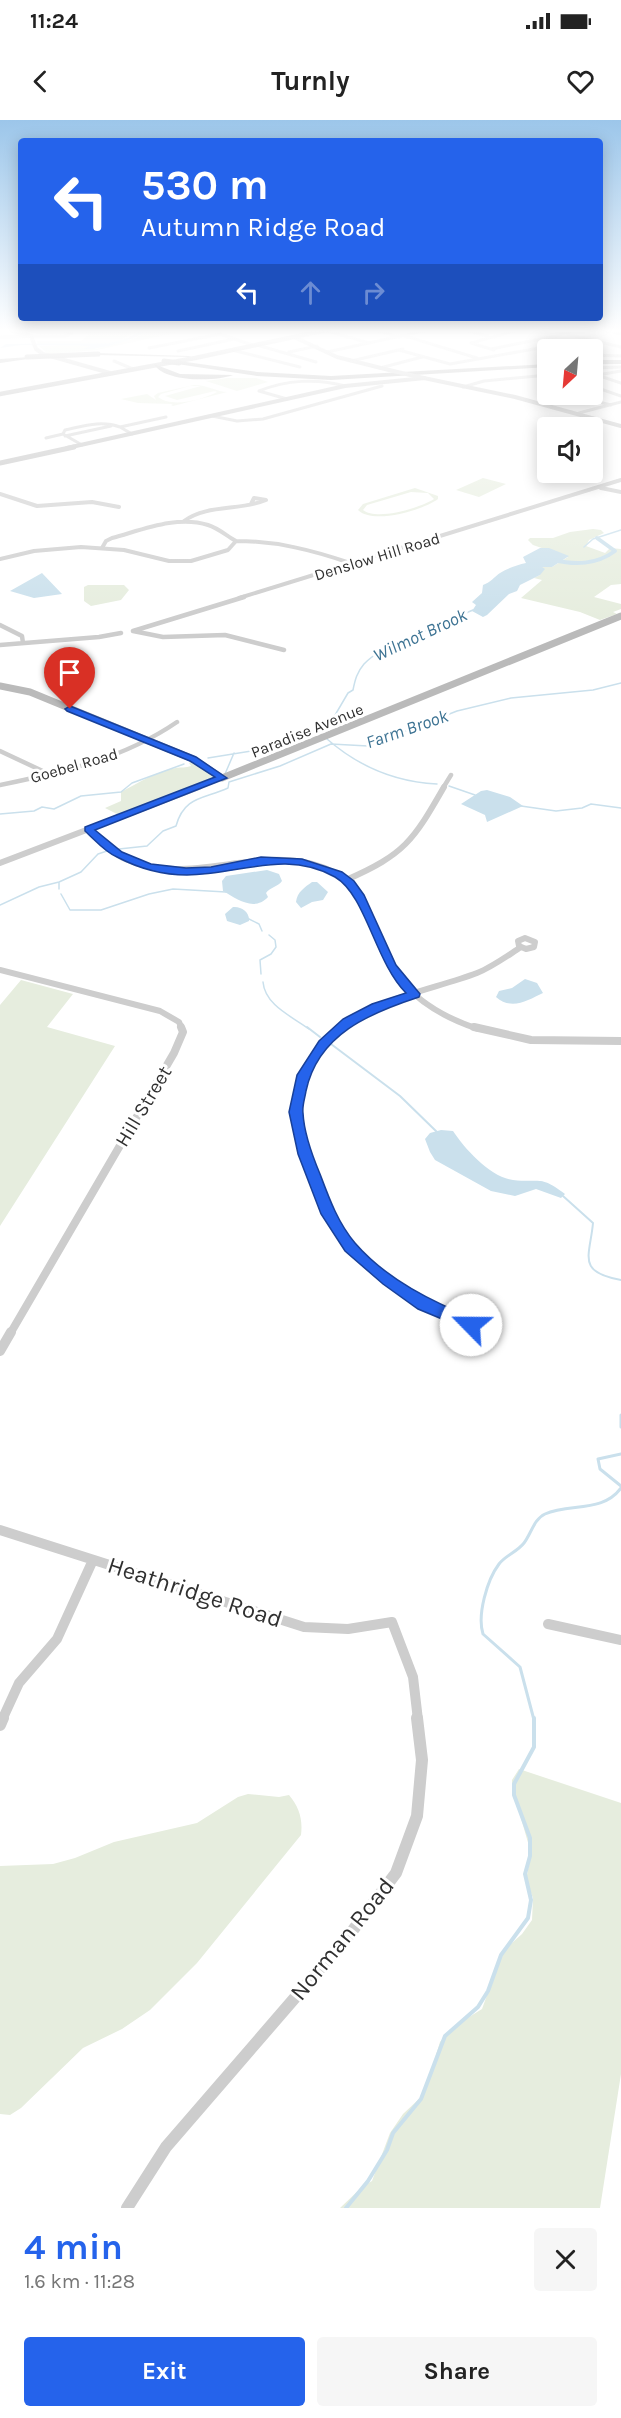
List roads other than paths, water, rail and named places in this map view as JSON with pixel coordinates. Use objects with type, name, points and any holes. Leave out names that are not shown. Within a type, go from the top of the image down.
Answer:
[{"type":"street","points":[[46,438],[108,426]]},
{"type":"street","points":[[0,464],[168,426]]},
{"type":"street","points":[[120,427],[132,434]]},
{"type":"street","points":[[64,435],[82,445]]},
{"type":"street","name":"Denslow Hill Road","points":[[284,650],[226,636],[158,638],[133,631],[621,480]]},
{"type":"street","points":[[599,487],[621,492]]},
{"type":"street","points":[[0,494],[37,506],[92,502],[119,507]]},
{"type":"street","points":[[184,521],[198,511],[231,510],[250,504]]},
{"type":"street","points":[[102,548],[106,541],[112,538],[162,524],[184,521],[202,522],[236,541],[283,543],[351,563]]},
{"type":"street","points":[[0,559],[55,548],[102,548],[180,562],[228,550],[236,541]]},
{"type":"street","name":"Paradise Avenue","points":[[0,863],[222,778],[621,616]]},
{"type":"street","points":[[0,625],[19,633],[23,643]]},
{"type":"street","points":[[0,645],[121,633]]},
{"type":"street","points":[[0,686],[30,692],[200,762],[222,778]]},
{"type":"street","name":"Goebel Road","points":[[0,785],[82,765],[149,741],[177,722]]},
{"type":"street","points":[[0,752],[49,774]]},
{"type":"street","points":[[346,880],[377,866],[399,852],[416,832],[451,775]]},
{"type":"street","points":[[88,829],[118,854],[157,869],[195,871],[251,861],[280,860],[315,865],[346,880],[354,888],[364,904],[395,972],[414,994],[438,1011],[462,1023],[510,1038],[556,1042],[621,1041]]},
{"type":"street","points":[[471,1325],[423,1304],[388,1280],[350,1247],[328,1214],[305,1154],[296,1112],[303,1075],[323,1044],[347,1022],[376,1007],[480,972],[521,948]]},
{"type":"street","name":"Hill Street","points":[[0,970],[160,1011],[179,1022],[183,1032],[174,1053],[0,1351]]},
{"type":"street","name":"Heathridge Road","points":[[0,1530],[304,1627],[330,1631],[353,1630],[392,1622]]},
{"type":"street","points":[[0,1725],[19,1683],[57,1639],[93,1560]]},
{"type":"street","name":"Norman Road","points":[[127,2208],[166,2147],[350,1934],[396,1874],[417,1816],[422,1760],[413,1677],[392,1622]]},
{"type":"street","points":[[548,1624],[621,1640]]},
{"type":"water","points":[[540,548],[549,548],[569,556],[552,567],[542,567],[545,569],[540,575],[520,585],[517,591],[509,594],[487,615],[483,617],[472,611],[476,605],[472,602],[482,593],[483,585],[500,573],[526,563],[523,557]]},
{"type":"water","points":[[42,573],[62,594],[34,598],[10,591]]},
{"type":"water","points":[[487,790],[510,797],[523,806],[487,822],[485,815],[461,804],[481,791]]},
{"type":"water","points":[[267,870],[279,874],[282,881],[266,893],[268,897],[257,904],[246,903],[223,891],[222,881],[226,876]]},
{"type":"water","points":[[312,882],[317,882],[328,892],[323,900],[312,902],[301,908],[296,902],[298,895]]},
{"type":"water","points":[[233,907],[244,910],[249,921],[240,925],[227,921],[225,914]]},
{"type":"water","points":[[525,979],[537,983],[543,993],[514,1004],[496,997],[499,991],[512,988]]},
{"type":"water","points":[[441,1130],[453,1131],[471,1154],[496,1174],[513,1180],[545,1182],[565,1194],[561,1198],[536,1189],[515,1196],[491,1191],[435,1160],[425,1139],[430,1133]]},
{"type":"waterway","name":"Wilmot Brook","points":[[584,547],[593,539],[621,530]]},
{"type":"waterway","points":[[553,560],[585,563],[608,556],[615,551],[597,538]]},
{"type":"waterway","name":"Wilmot Brook","points":[[331,722],[348,693],[353,690],[360,670],[372,657],[406,638],[455,622],[454,618],[473,610]]},
{"type":"waterway","name":"Farm Brook","points":[[333,744],[368,746],[457,711],[511,698],[593,690],[621,683]]},
{"type":"waterway","name":"Wilmot Brook","points":[[234,754],[277,747],[329,724]]},
{"type":"waterway","name":"Farm Brook","points":[[327,739],[333,744]]},
{"type":"waterway","name":"Farm Brook","points":[[119,849],[147,846],[163,831],[176,826],[184,809],[190,804],[228,788],[229,782],[280,766],[333,744]]},
{"type":"waterway","points":[[333,744],[378,771],[407,780],[437,784]]},
{"type":"waterway","name":"Wilmot Brook","points":[[208,758],[234,754]]},
{"type":"waterway","points":[[225,774],[234,754]]},
{"type":"waterway","name":"Wilmot Brook","points":[[0,814],[34,811],[42,807],[54,809],[81,796],[121,792],[132,783],[184,764]]},
{"type":"waterway","points":[[449,786],[475,795]]},
{"type":"waterway","points":[[521,806],[556,811],[582,808],[591,804],[621,808]]},
{"type":"waterway","name":"Farm Brook","points":[[59,882],[81,872],[98,854],[107,851]]},
{"type":"waterway","points":[[0,905],[39,887],[59,882]]},
{"type":"waterway","name":"Farm Brook","points":[[59,882],[59,889]]},
{"type":"waterway","points":[[61,894],[70,910],[101,910],[149,894],[173,889],[226,892]]},
{"type":"waterway","points":[[247,918],[259,924],[262,931]]},
{"type":"waterway","points":[[261,974],[260,960],[271,954],[276,947],[275,940],[269,935]]},
{"type":"waterway","points":[[263,982],[268,997],[274,1004],[309,1029]]},
{"type":"waterway","points":[[307,1027],[320,1037]]},
{"type":"waterway","points":[[331,1044],[400,1096],[438,1133]]},
{"type":"waterway","points":[[563,1196],[593,1223],[589,1253],[592,1267],[607,1277],[621,1280]]},
{"type":"waterway","points":[[621,1415],[621,1427]]},
{"type":"waterway","points":[[621,1454],[598,1459],[600,1469],[621,1486]]},
{"type":"waterway","points":[[534,1720],[520,1667],[483,1634],[481,1617],[487,1588],[499,1564],[524,1543],[541,1516],[605,1501],[621,1488]]},
{"type":"waterway","points":[[346,2208],[368,2181],[387,2150],[393,2133],[421,2099],[445,2036],[478,2007],[488,1991],[501,1955],[528,1918],[531,1900],[525,1874],[530,1856],[530,1838],[514,1795],[514,1784],[534,1747],[534,1720]]}]
